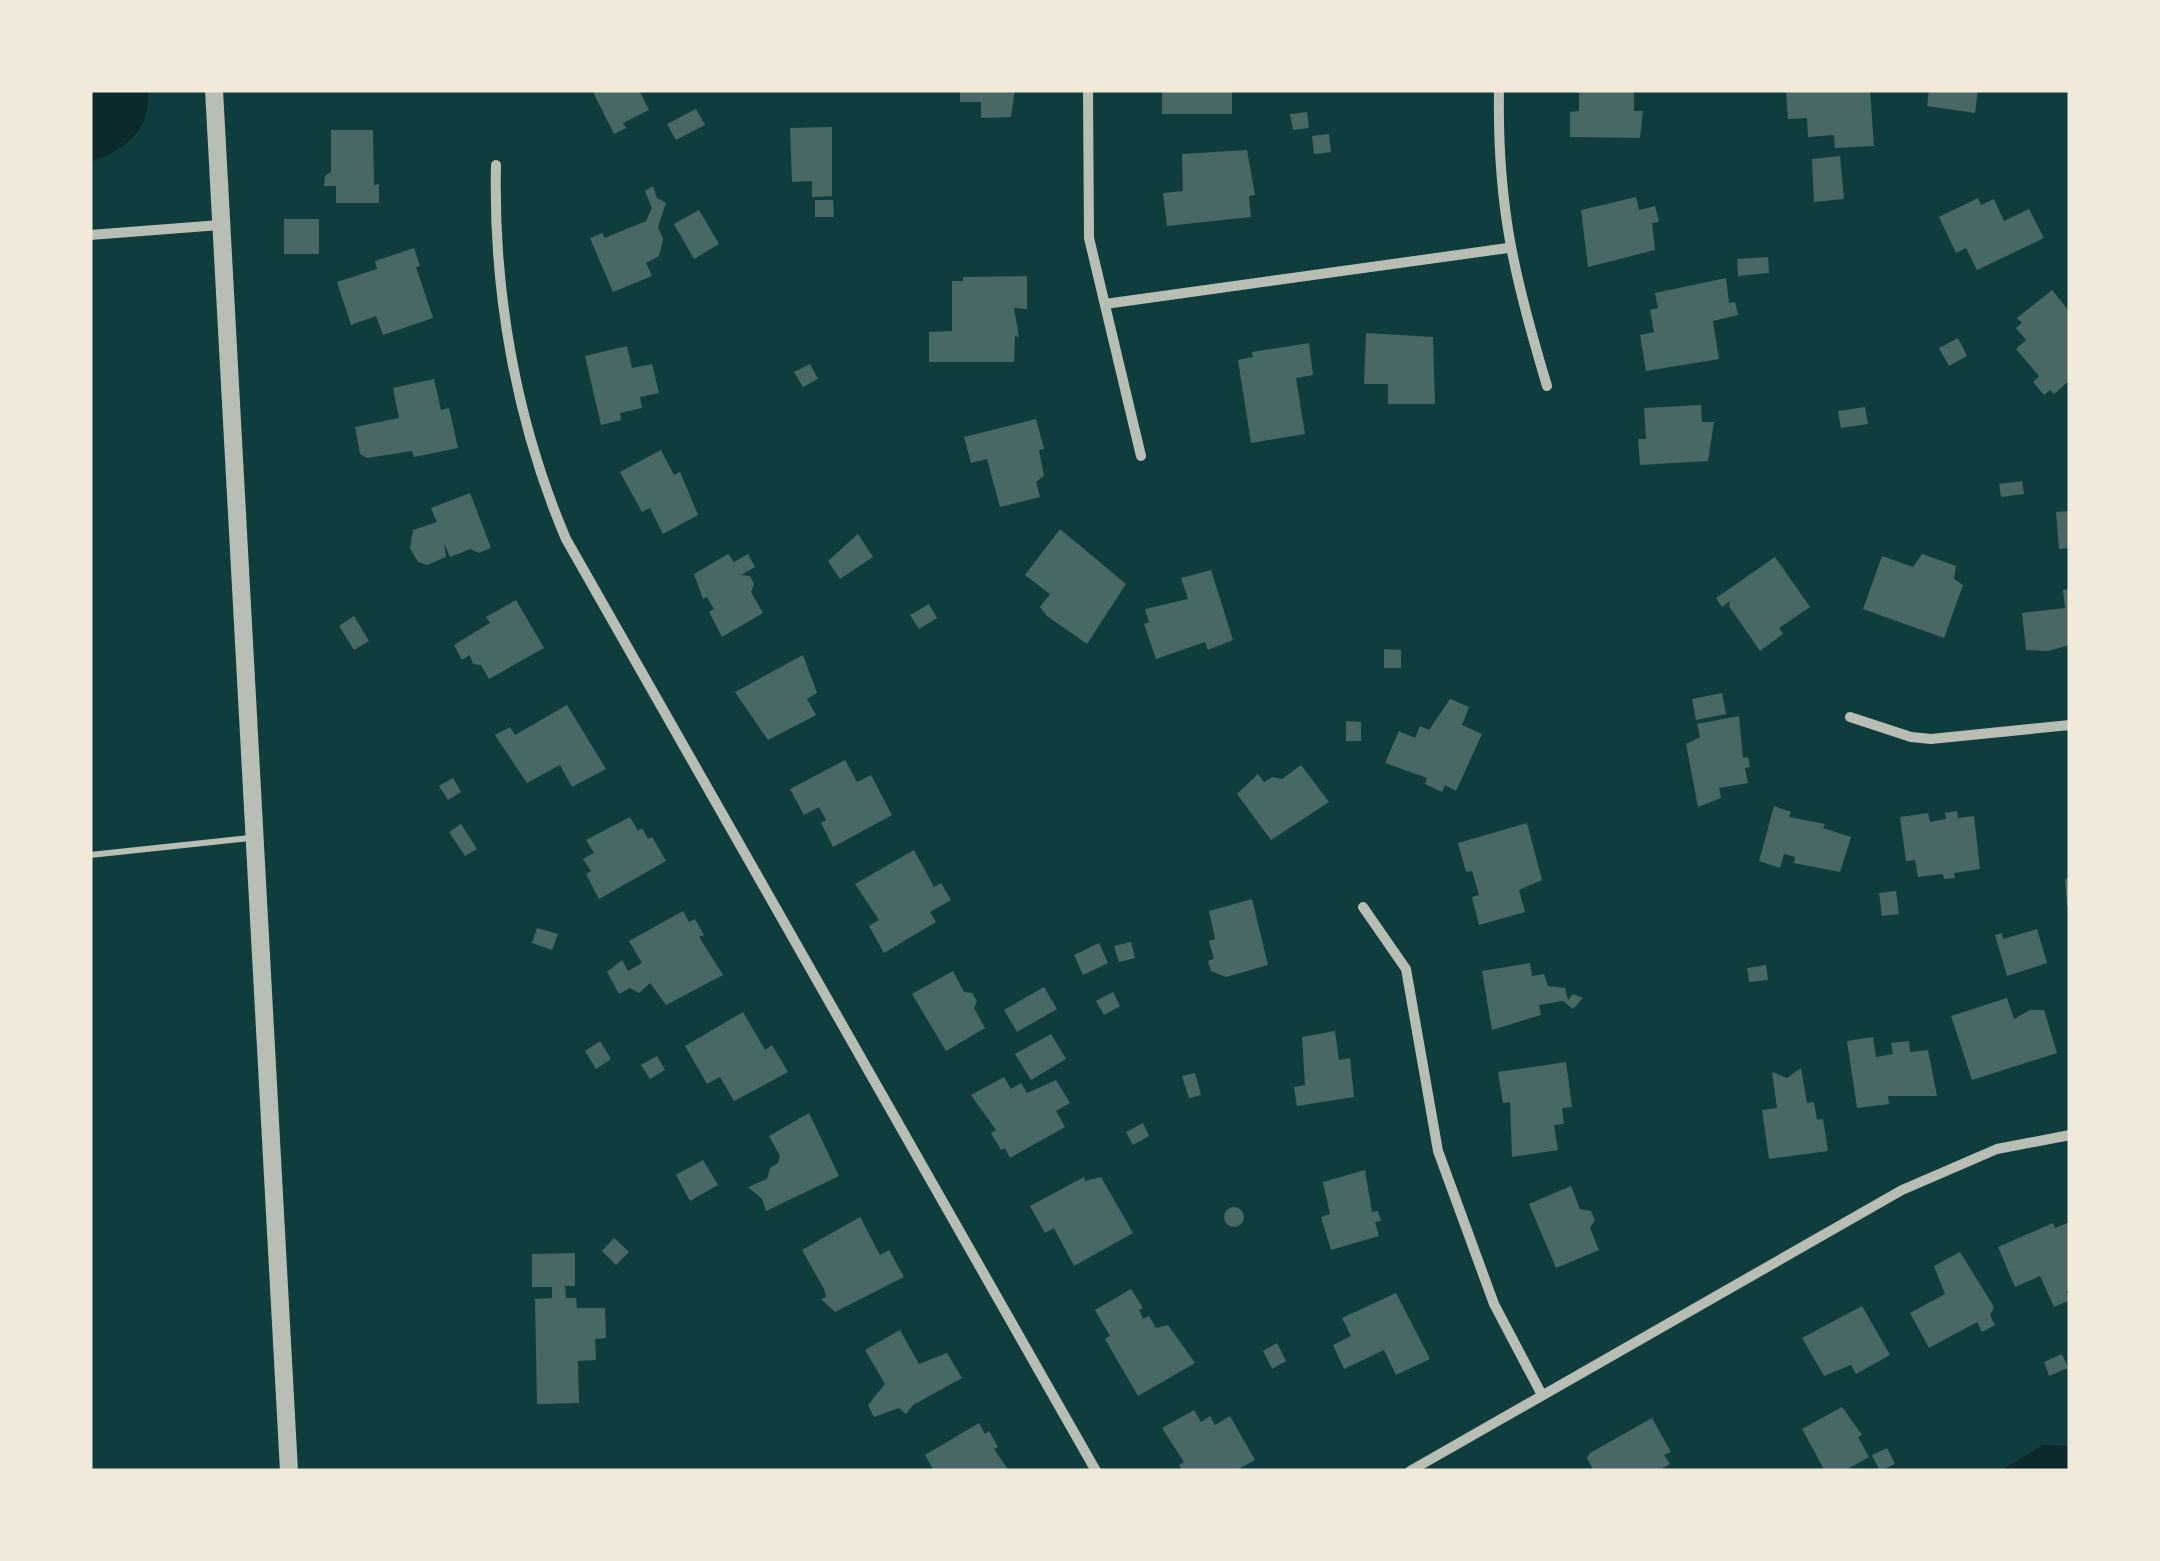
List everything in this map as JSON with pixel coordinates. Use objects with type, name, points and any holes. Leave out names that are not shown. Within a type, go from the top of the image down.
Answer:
[{"type":"street","points":[[214,90],[290,1471]]},
{"type":"street","points":[[1088,90],[1089,238],[1141,456]]},
{"type":"street","points":[[1499,90],[1498,172],[1508,248],[1546,386]]},
{"type":"street","points":[[496,165],[510,355],[525,421],[566,539],[1096,1471]]},
{"type":"street","points":[[90,235],[220,225]]},
{"type":"street","points":[[1105,304],[1508,248]]},
{"type":"street","points":[[1850,717],[1911,737],[1931,738],[2070,724]]},
{"type":"street","points":[[1364,906],[1406,969],[1438,1151],[1494,1304],[1542,1395]]},
{"type":"street","points":[[1410,1471],[1902,1190],[1996,1149],[2070,1135]]},
{"type":"lane","points":[[90,855],[256,838]]},
{"type":"water","points":[[90,90],[148,90],[148,104],[140,128],[125,145],[90,162]]},
{"type":"water","points":[[2043,1445],[2070,1446],[2070,1471],[2000,1471]]},
{"type":"building","points":[[592,90],[639,90],[649,110],[623,123],[626,128],[614,134]]},
{"type":"building","points":[[960,90],[1015,90],[1011,117],[981,118],[981,102],[960,102]]},
{"type":"building","points":[[1162,90],[1232,90],[1232,114],[1162,114]]},
{"type":"building","points":[[1579,90],[1634,90],[1634,111],[1643,111],[1640,138],[1570,137],[1570,112],[1579,111]]},
{"type":"building","points":[[1786,90],[1870,90],[1874,146],[1835,148],[1834,135],[1808,137],[1807,118],[1788,119]]},
{"type":"building","points":[[1929,90],[1978,90],[1975,113],[1927,106]]},
{"type":"building","points":[[696,109],[705,125],[676,140],[667,124]]},
{"type":"building","points":[[1307,112],[1309,128],[1293,130],[1290,114]]},
{"type":"building","points":[[832,127],[832,196],[812,197],[812,181],[792,182],[790,128]]},
{"type":"building","points":[[331,130],[373,130],[374,185],[379,184],[379,203],[336,203],[336,186],[324,186],[325,176],[331,172]]},
{"type":"building","points":[[1329,134],[1331,152],[1314,154],[1312,136]]},
{"type":"building","points":[[1247,150],[1255,195],[1249,196],[1251,217],[1167,226],[1163,193],[1183,191],[1182,154]]},
{"type":"building","points":[[1840,156],[1844,199],[1814,202],[1812,159]]},
{"type":"building","points":[[653,186],[657,198],[666,203],[658,227],[663,239],[659,256],[646,263],[652,276],[613,292],[590,238],[602,233],[605,238],[646,221],[652,208],[645,191]]},
{"type":"building","points":[[1636,197],[1639,210],[1655,206],[1659,222],[1652,223],[1655,250],[1588,267],[1581,210]]},
{"type":"building","points":[[1978,198],[1981,205],[1994,199],[2004,221],[2029,209],[2044,238],[1977,270],[1966,248],[1956,253],[1939,217]]},
{"type":"building","points":[[815,200],[833,200],[834,217],[815,217]]},
{"type":"building","points":[[699,210],[719,244],[694,259],[674,224]]},
{"type":"building","points":[[284,219],[319,219],[319,254],[284,254]]},
{"type":"building","points":[[414,248],[420,266],[416,267],[433,318],[383,335],[376,316],[351,325],[337,282],[377,269],[375,261]]},
{"type":"building","points":[[1768,257],[1769,273],[1738,276],[1737,259]]},
{"type":"building","points":[[1027,276],[1027,309],[1014,308],[1019,337],[1015,336],[1014,362],[929,362],[929,332],[952,331],[952,281],[963,281],[963,277]]},
{"type":"building","points":[[1726,278],[1729,303],[1735,302],[1738,315],[1713,321],[1719,359],[1646,371],[1640,335],[1654,332],[1650,310],[1658,308],[1655,293]]},
{"type":"building","points":[[2052,290],[2070,312],[2070,380],[2054,394],[2050,390],[2044,395],[2033,382],[2039,376],[2016,349],[2026,340],[2016,328],[2022,323],[2017,318]]},
{"type":"building","points":[[1366,333],[1433,337],[1435,404],[1388,404],[1388,384],[1364,384]]},
{"type":"building","points":[[1958,338],[1967,356],[1949,366],[1939,348]]},
{"type":"building","points":[[1309,343],[1313,375],[1296,378],[1305,434],[1251,443],[1238,360],[1253,357],[1252,352]]},
{"type":"building","points":[[627,346],[632,368],[652,364],[659,393],[640,397],[642,408],[620,413],[621,420],[601,425],[585,356]]},
{"type":"building","points":[[810,364],[818,379],[803,387],[794,372]]},
{"type":"building","points":[[434,379],[441,410],[449,408],[458,448],[414,457],[412,451],[367,458],[360,454],[355,427],[399,418],[393,388]]},
{"type":"building","points":[[1701,405],[1702,422],[1714,422],[1708,461],[1640,465],[1638,439],[1646,439],[1644,408]]},
{"type":"building","points":[[1865,407],[1868,424],[1841,428],[1838,411]]},
{"type":"building","points":[[1036,419],[1044,449],[1039,450],[1044,476],[1036,482],[1040,497],[1000,507],[987,459],[971,463],[964,437]]},
{"type":"building","points":[[661,450],[674,475],[680,472],[698,515],[663,534],[650,508],[642,512],[620,472]]},
{"type":"building","points":[[2022,481],[2024,494],[2001,497],[1999,484]]},
{"type":"building","points":[[470,493],[491,548],[479,553],[470,549],[450,557],[444,543],[446,557],[427,565],[418,562],[410,548],[413,530],[437,522],[431,508]]},
{"type":"building","points":[[2070,511],[2070,548],[2059,549],[2056,512]]},
{"type":"building","points":[[1060,529],[1126,584],[1087,644],[1047,616],[1040,607],[1050,594],[1025,575]]},
{"type":"building","points":[[858,534],[873,557],[840,579],[828,561]]},
{"type":"building","points":[[728,554],[734,562],[748,554],[755,567],[741,575],[750,576],[754,584],[751,592],[763,613],[722,637],[709,612],[714,609],[707,597],[703,599],[694,574]]},
{"type":"building","points":[[1922,554],[1956,566],[1954,579],[1963,585],[1944,638],[1863,609],[1882,556],[1913,567]]},
{"type":"building","points":[[1775,557],[1810,607],[1779,628],[1783,634],[1760,651],[1729,606],[1730,601],[1722,607],[1716,598]]},
{"type":"building","points":[[1211,570],[1233,640],[1208,650],[1205,642],[1156,659],[1144,624],[1149,622],[1145,609],[1188,599],[1181,578]]},
{"type":"building","points":[[2070,589],[2070,645],[2048,651],[2026,650],[2022,613],[2065,608],[2063,590]]},
{"type":"building","points":[[516,600],[544,648],[489,679],[481,665],[473,664],[470,655],[462,660],[454,645],[490,623],[486,617]]},
{"type":"building","points":[[929,604],[937,618],[919,629],[910,615]]},
{"type":"building","points":[[354,616],[369,641],[354,650],[339,626]]},
{"type":"building","points":[[1384,649],[1401,650],[1401,668],[1384,668]]},
{"type":"building","points":[[803,655],[817,693],[807,699],[816,715],[768,740],[735,692]]},
{"type":"building","points":[[1722,693],[1726,714],[1696,720],[1692,699]]},
{"type":"building","points":[[1450,699],[1469,707],[1462,725],[1482,734],[1456,791],[1445,785],[1442,792],[1425,784],[1427,778],[1385,763],[1399,731],[1415,738],[1420,726],[1429,730]]},
{"type":"building","points":[[567,705],[606,769],[572,787],[560,765],[527,783],[495,735],[510,727],[515,735]]},
{"type":"building","points":[[1739,716],[1743,758],[1748,757],[1750,767],[1745,768],[1748,783],[1719,788],[1721,798],[1698,807],[1686,744],[1700,737],[1697,724]]},
{"type":"building","points":[[1346,721],[1361,722],[1361,741],[1346,741]]},
{"type":"building","points":[[845,760],[857,782],[871,775],[892,815],[833,847],[821,823],[826,820],[819,807],[804,815],[790,789]]},
{"type":"building","points":[[1301,765],[1329,802],[1271,840],[1237,794],[1258,774],[1264,782],[1272,777],[1282,779]]},
{"type":"building","points":[[453,778],[461,792],[448,800],[439,786]]},
{"type":"building","points":[[1774,806],[1791,812],[1789,817],[1825,824],[1823,828],[1851,837],[1840,872],[1794,863],[1795,857],[1784,854],[1780,868],[1759,861]]},
{"type":"building","points":[[1957,811],[1958,818],[1974,816],[1980,869],[1954,873],[1955,878],[1944,879],[1943,874],[1918,877],[1915,860],[1906,861],[1900,817],[1928,813],[1930,822],[1946,819],[1945,813]]},
{"type":"building","points":[[630,817],[638,831],[642,828],[648,839],[652,837],[666,861],[599,899],[586,874],[591,871],[583,859],[594,853],[586,840]]},
{"type":"building","points":[[1527,823],[1542,880],[1519,890],[1525,912],[1479,925],[1472,897],[1479,895],[1472,871],[1466,872],[1458,843]]},
{"type":"building","points":[[461,824],[477,849],[465,856],[449,832]]},
{"type":"building","points":[[914,850],[934,887],[941,883],[951,900],[930,912],[936,922],[884,953],[869,926],[879,920],[855,884]]},
{"type":"building","points":[[2070,878],[2070,905],[2067,905],[2065,879]]},
{"type":"building","points":[[1896,891],[1899,914],[1882,916],[1879,893]]},
{"type":"building","points":[[1252,899],[1268,965],[1226,977],[1211,971],[1208,961],[1214,959],[1209,941],[1215,939],[1209,911]]},
{"type":"building","points":[[683,911],[689,922],[695,919],[704,935],[699,937],[723,975],[666,1005],[650,983],[639,993],[630,988],[619,994],[607,972],[622,960],[628,971],[642,963],[629,941]]},
{"type":"building","points":[[537,928],[558,934],[552,950],[532,943]]},
{"type":"building","points":[[2037,929],[2047,963],[2007,976],[1995,935],[2002,933],[2003,939]]},
{"type":"building","points":[[1131,942],[1135,958],[1119,962],[1114,946]]},
{"type":"building","points":[[1099,943],[1108,963],[1083,975],[1074,955]]},
{"type":"building","points":[[1530,963],[1532,976],[1544,974],[1548,986],[1565,988],[1568,1000],[1573,994],[1583,998],[1573,1009],[1563,1001],[1539,1005],[1541,1015],[1492,1030],[1482,971]]},
{"type":"building","points":[[1766,965],[1768,980],[1749,982],[1747,968]]},
{"type":"building","points":[[953,971],[964,992],[972,993],[977,1001],[974,1008],[985,1028],[946,1051],[912,994]]},
{"type":"building","points":[[1044,987],[1057,1009],[1017,1032],[1004,1010]]},
{"type":"building","points":[[1113,992],[1120,1006],[1104,1015],[1096,1001]]},
{"type":"building","points":[[2007,998],[2014,1019],[2030,1010],[2044,1010],[2057,1053],[1972,1080],[1951,1016]]},
{"type":"building","points":[[743,1012],[765,1050],[772,1045],[788,1072],[734,1101],[720,1077],[707,1084],[685,1046]]},
{"type":"building","points":[[1335,1031],[1339,1060],[1350,1058],[1354,1097],[1297,1106],[1294,1087],[1305,1085],[1302,1037]]},
{"type":"building","points":[[1051,1034],[1066,1059],[1031,1080],[1015,1054]]},
{"type":"building","points":[[1873,1037],[1876,1057],[1893,1054],[1891,1043],[1909,1041],[1910,1052],[1928,1050],[1937,1096],[1888,1096],[1889,1104],[1857,1108],[1847,1041]]},
{"type":"building","points":[[600,1041],[611,1059],[596,1069],[585,1051]]},
{"type":"building","points":[[657,1056],[665,1070],[650,1079],[641,1065]]},
{"type":"building","points":[[1566,1062],[1572,1107],[1562,1108],[1564,1124],[1554,1125],[1558,1150],[1512,1157],[1510,1102],[1503,1103],[1498,1072]]},
{"type":"building","points":[[1801,1068],[1807,1103],[1814,1102],[1817,1120],[1823,1119],[1828,1151],[1769,1159],[1762,1110],[1777,1108],[1772,1072],[1787,1078]]},
{"type":"building","points":[[1195,1073],[1201,1095],[1189,1098],[1182,1076]]},
{"type":"building","points":[[1004,1077],[1011,1089],[1021,1083],[1027,1093],[1056,1080],[1070,1103],[1056,1111],[1065,1127],[1010,1158],[1005,1148],[1001,1150],[991,1133],[996,1130],[971,1095]]},
{"type":"building","points":[[809,1113],[839,1176],[766,1211],[762,1199],[748,1187],[767,1179],[770,1168],[778,1163],[780,1156],[769,1136]]},
{"type":"building","points":[[1143,1123],[1149,1136],[1133,1145],[1126,1132]]},
{"type":"building","points":[[703,1160],[718,1185],[690,1201],[676,1175]]},
{"type":"building","points":[[1365,1170],[1372,1212],[1378,1211],[1381,1221],[1375,1222],[1379,1236],[1331,1250],[1321,1217],[1330,1214],[1323,1182]]},
{"type":"building","points":[[1084,1177],[1085,1181],[1101,1177],[1133,1233],[1074,1266],[1054,1228],[1045,1233],[1030,1206]]},
{"type":"building","points":[[1571,1186],[1580,1209],[1591,1211],[1595,1220],[1590,1228],[1599,1250],[1556,1268],[1529,1204]]},
{"type":"building","points":[[1234,1207],[1244,1217],[1234,1227],[1224,1217]]},
{"type":"building","points":[[860,1217],[880,1255],[889,1250],[904,1277],[835,1312],[821,1299],[826,1297],[824,1289],[802,1250]]},
{"type":"building","points":[[2070,1222],[2070,1290],[2066,1292],[2070,1300],[2054,1307],[2040,1276],[2015,1287],[1998,1247],[2053,1223],[2055,1228]]},
{"type":"building","points":[[614,1238],[629,1252],[616,1265],[602,1251]]},
{"type":"building","points":[[1960,1252],[1994,1307],[1990,1315],[1995,1325],[1982,1332],[1977,1322],[1929,1348],[1910,1313],[1945,1294],[1934,1266]]},
{"type":"building","points":[[575,1253],[575,1286],[565,1286],[566,1298],[576,1298],[577,1308],[605,1308],[606,1338],[595,1339],[596,1360],[578,1361],[579,1403],[537,1404],[535,1299],[552,1298],[552,1287],[532,1287],[532,1254]]},
{"type":"building","points":[[1131,1289],[1143,1308],[1139,1310],[1143,1319],[1149,1316],[1156,1328],[1168,1325],[1195,1363],[1138,1396],[1105,1339],[1110,1336],[1095,1310]]},
{"type":"building","points":[[1396,1293],[1430,1359],[1396,1375],[1384,1350],[1344,1369],[1333,1345],[1351,1336],[1342,1318]]},
{"type":"building","points":[[1862,1306],[1890,1355],[1856,1374],[1851,1365],[1824,1376],[1802,1338]]},
{"type":"building","points":[[900,1330],[919,1364],[947,1353],[962,1378],[913,1405],[906,1414],[899,1408],[874,1417],[868,1405],[885,1384],[865,1350]]},
{"type":"building","points":[[1277,1343],[1286,1361],[1272,1369],[1263,1351]]},
{"type":"building","points":[[2062,1354],[2068,1368],[2049,1376],[2044,1362]]},
{"type":"building","points":[[1842,1407],[1862,1435],[1858,1437],[1869,1457],[1844,1471],[1825,1471],[1802,1429]]},
{"type":"building","points":[[1194,1410],[1201,1422],[1210,1416],[1215,1425],[1230,1416],[1255,1460],[1235,1471],[1183,1471],[1179,1465],[1184,1462],[1162,1428]]},
{"type":"building","points":[[1652,1418],[1671,1452],[1664,1455],[1670,1464],[1657,1471],[1594,1471],[1587,1458],[1590,1453]]},
{"type":"building","points":[[979,1423],[985,1434],[989,1431],[998,1447],[994,1449],[1009,1471],[934,1471],[925,1455]]},
{"type":"building","points":[[1887,1448],[1895,1464],[1880,1471],[1872,1455]]}]
